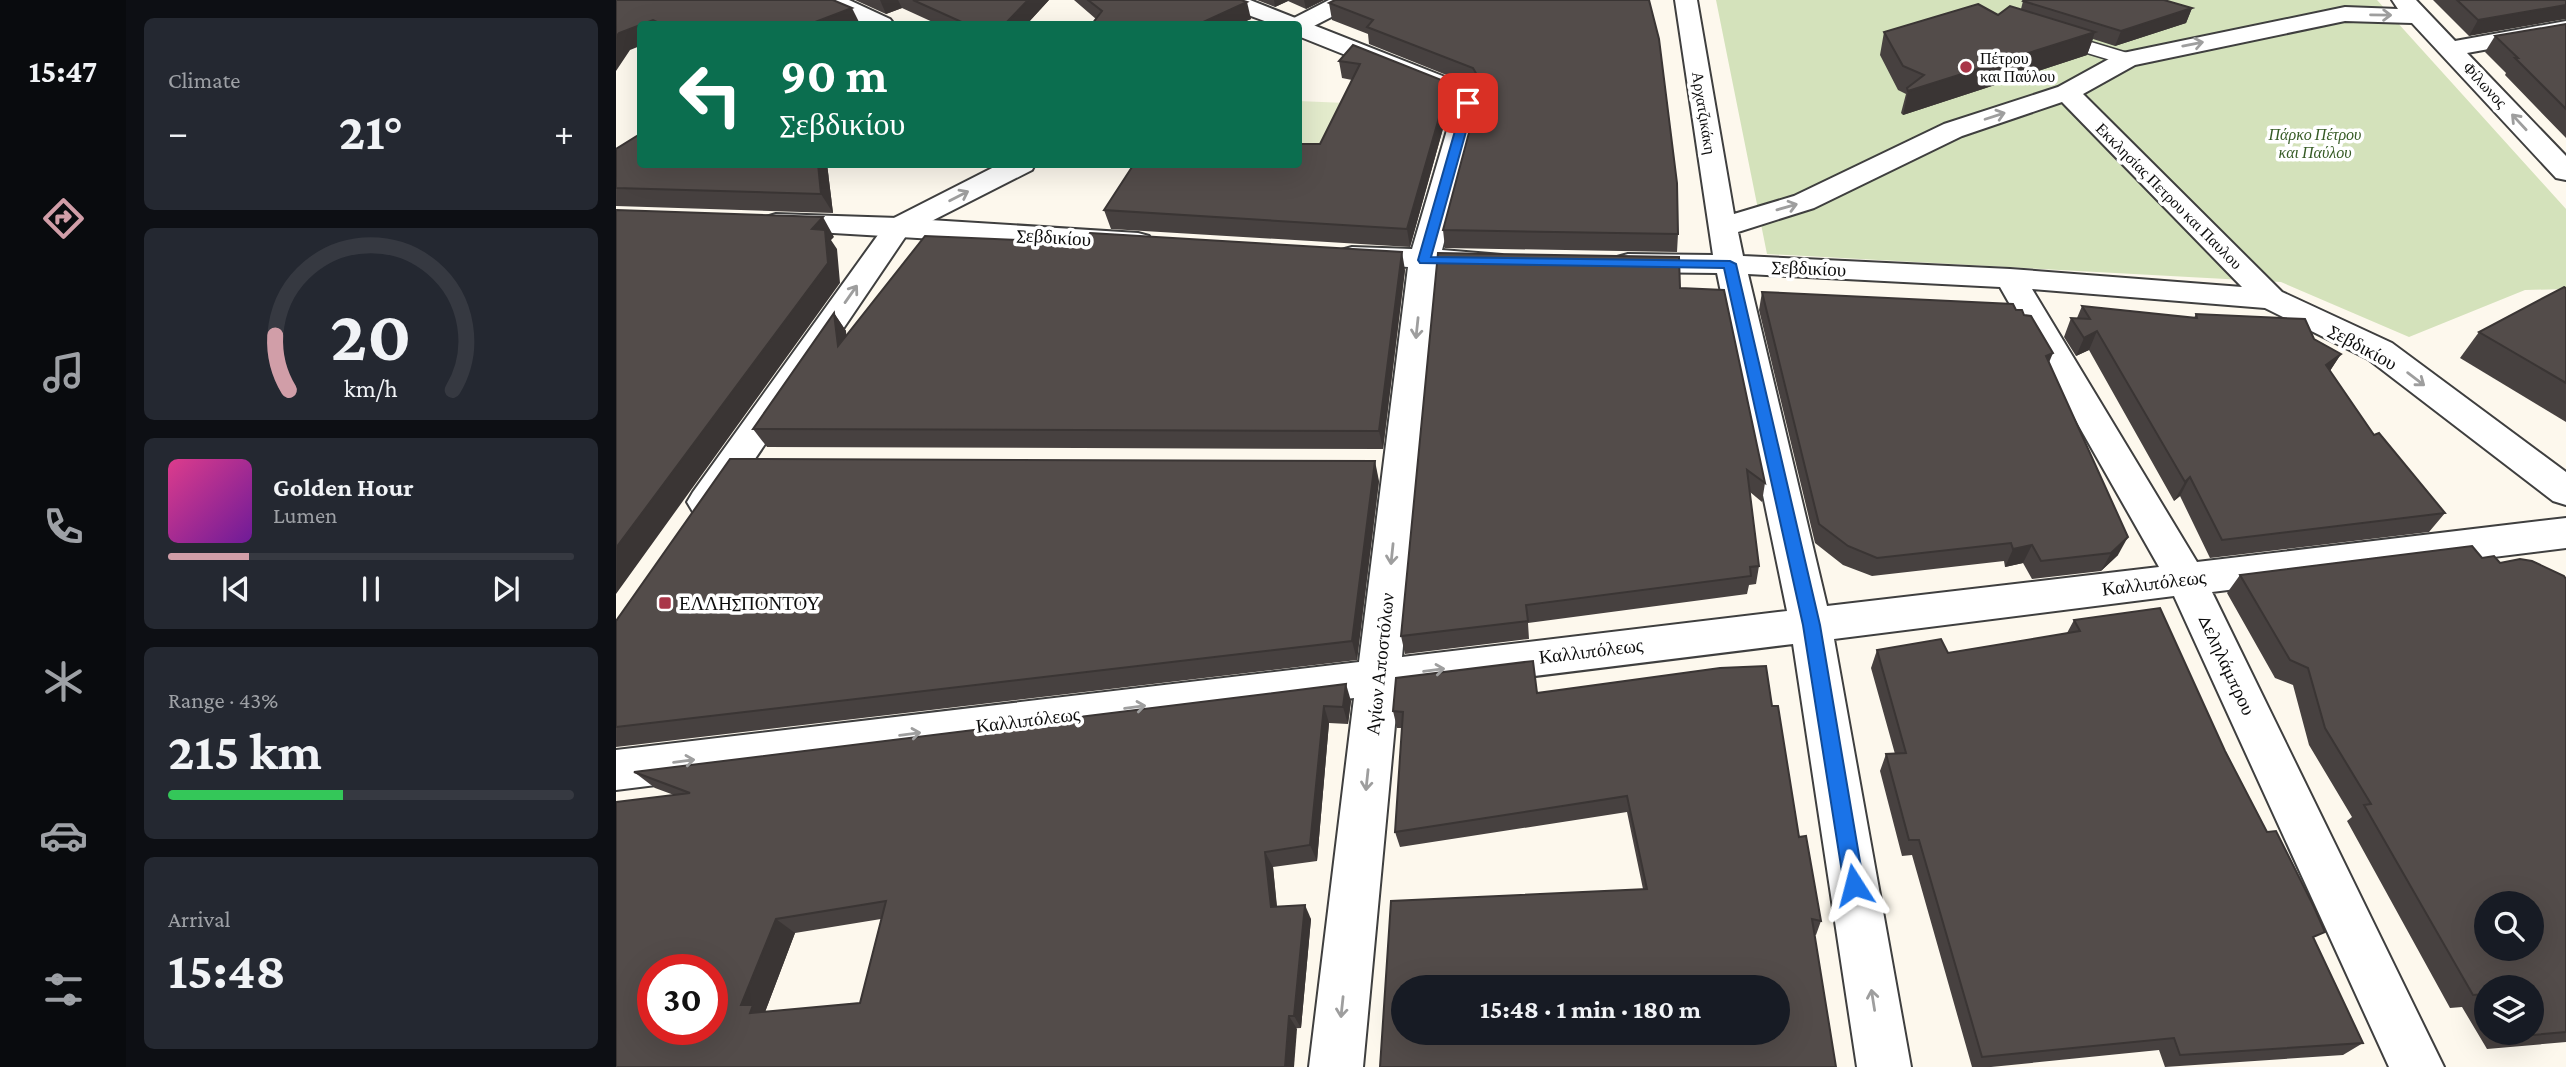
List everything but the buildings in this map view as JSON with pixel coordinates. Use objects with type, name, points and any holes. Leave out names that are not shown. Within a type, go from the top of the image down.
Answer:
[{"type":"street","points":[[1229,0],[1285,21]]},
{"type":"street","points":[[1302,24],[1347,0]]},
{"type":"street","name":"Αρχατζικάκη","points":[[1686,0],[1726,246],[1811,625],[1884,1067]]},
{"type":"street","points":[[848,3],[877,21]]},
{"type":"street","points":[[1726,246],[1804,202],[1953,130],[2067,92],[2127,60],[2345,14],[2410,8]]},
{"type":"street","name":"Φίλωνος","points":[[2410,8],[2451,48],[2566,172]]},
{"type":"street","name":"Αγίων Αποστόλων","points":[[1302,28],[1464,93],[1468,103],[1424,260],[1388,465],[1378,677],[1336,1067]]},
{"type":"street","points":[[2451,48],[2566,28]]},
{"type":"street","name":"Εκκλησίας Πετρου και Παυλου","points":[[2067,92],[2271,299]]},
{"type":"street","points":[[687,530],[898,227],[1013,168]]},
{"type":"street","name":"Σεβδικίου","points":[[745,222],[898,227],[1161,244]]},
{"type":"street","name":"Σεβδικίου","points":[[1605,263],[1726,246],[2010,278],[2271,299],[2380,351],[2566,491]]},
{"type":"street","points":[[1327,254],[1521,262]]},
{"type":"street","name":"Δεληλάμπρου","points":[[2010,278],[2186,579],[2417,1067]]},
{"type":"street","points":[[734,463],[775,463]]},
{"type":"street","name":"Καλλιπόλεως","points":[[616,770],[2186,579],[2559,544]]},
{"type":"lane","points":[[2028,28],[2127,60]]},
{"type":"green space","name":"Πάρκο Πέτρου και Παύλου","points":[[1716,0],[2377,0],[2566,209],[2566,289],[2525,290],[2409,337],[2281,282],[1767,254]]},
{"type":"green space","points":[[1302,101],[1346,103],[1322,150],[1302,148]]},
{"type":"place","name":"Πέτρου και Παύλου","points":[[1966,67]]},
{"type":"place","name":"ΕΛΛΗΣΠΟΝΤΟΥ","points":[[665,603]]},
{"type":"route","points":[[1468,103],[1424,260],[1730,264],[1811,625],[1854,885]]}]
